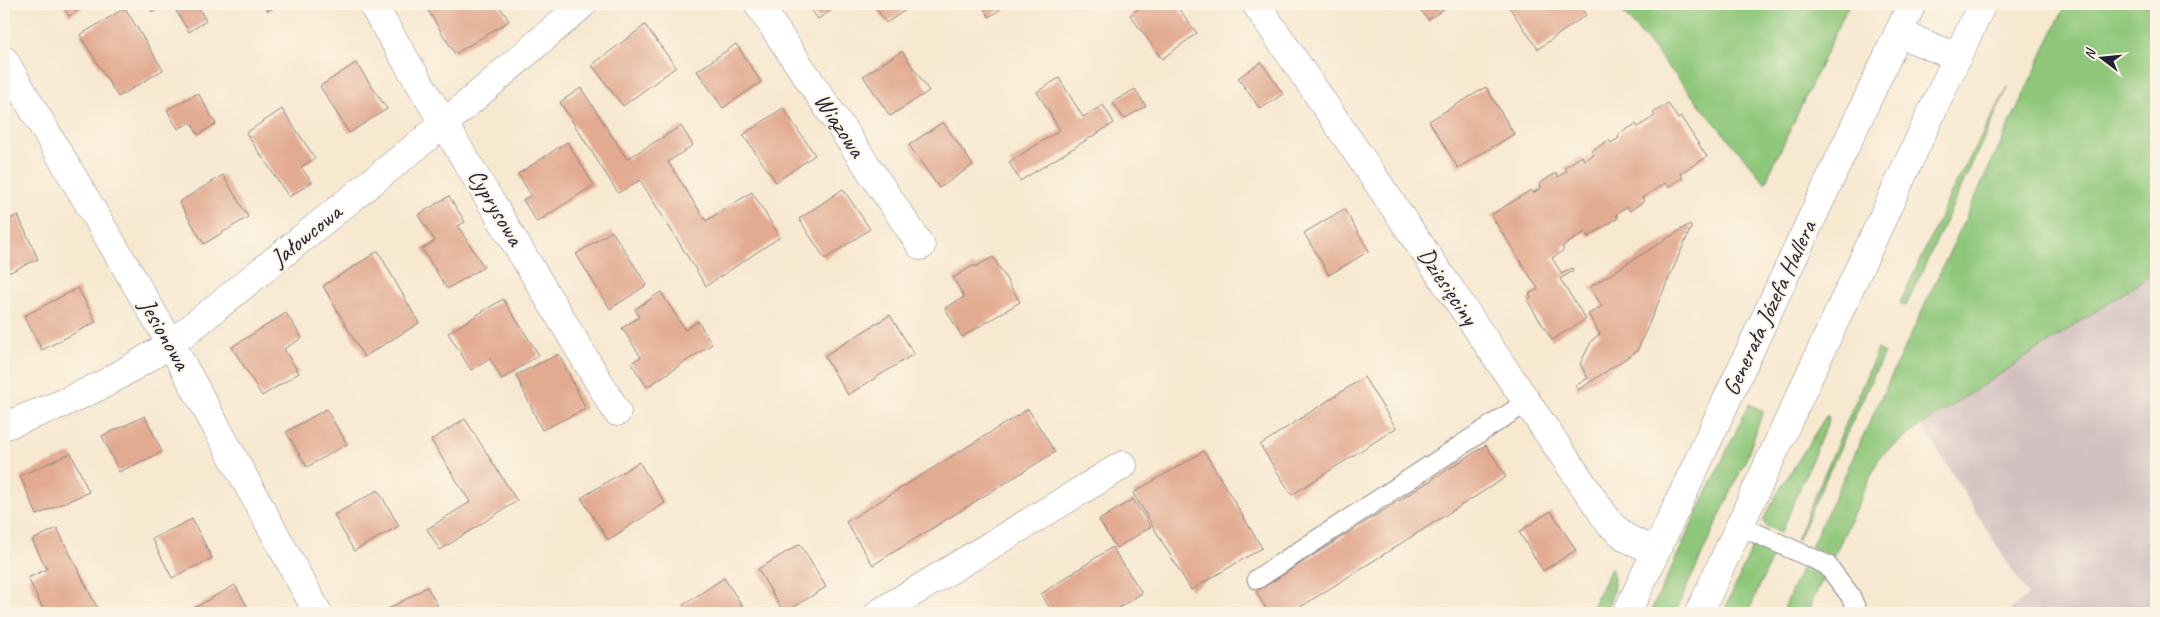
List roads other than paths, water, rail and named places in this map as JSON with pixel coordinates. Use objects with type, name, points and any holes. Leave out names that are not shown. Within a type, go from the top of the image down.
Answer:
[{"type":"street","name":"Cyprysowa","points":[[372,4],[446,123],[617,412]]},
{"type":"street","name":"Jałowcowa","points":[[4,426],[61,404],[104,384],[171,344],[446,123],[583,4]]},
{"type":"street","name":"Wiązowa","points":[[758,4],[921,246]]},
{"type":"street","name":"Dziesięciny","points":[[1256,4],[1610,524],[1628,539],[1656,551]]},
{"type":"street","name":"Generała Józefa Hallera","points":[[1627,613],[1912,4]]},
{"type":"street","points":[[1699,613],[1738,525],[1982,4]]},
{"type":"street","points":[[1898,33],[1957,57]]},
{"type":"street","name":"Jesionowa","points":[[4,60],[171,344],[318,613]]},
{"type":"street","points":[[879,613],[1123,465]]},
{"type":"lane","points":[[1257,579],[1527,402]]},
{"type":"lane","points":[[1738,525],[1828,565],[1850,595],[1858,613]]}]
